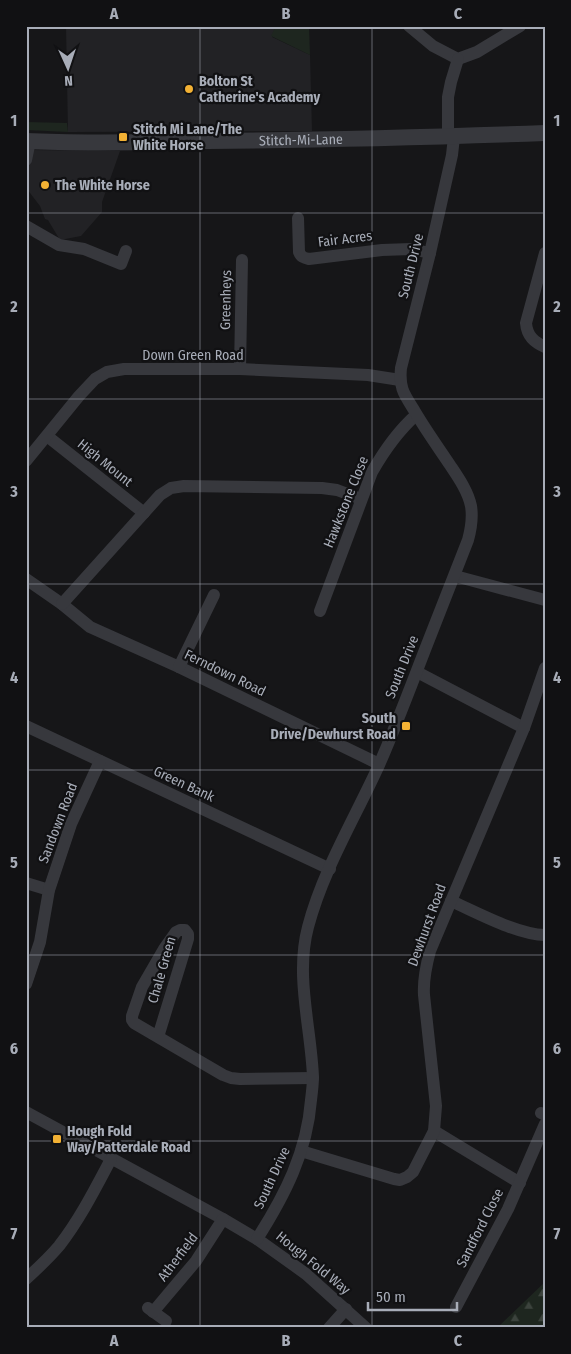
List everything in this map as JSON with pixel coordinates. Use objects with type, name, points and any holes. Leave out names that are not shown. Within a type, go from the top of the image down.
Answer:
[{"type":"street","points":[[409,26],[433,46],[458,59],[477,52],[520,26]]},
{"type":"street","name":"South Drive","points":[[257,1239],[284,1194],[292,1176],[308,1124],[313,1078],[304,987],[304,948],[308,928],[330,868],[379,764],[417,672],[455,576],[471,529],[472,517],[467,493],[416,414],[403,391],[400,380],[401,368],[452,155],[448,97],[458,59]]},
{"type":"street","name":"Stitch-Mi-Lane","points":[[28,141],[173,142],[451,137],[545,133]]},
{"type":"street","points":[[26,160],[28,141]]},
{"type":"street","name":"Fair Acres","points":[[298,218],[299,252],[304,258],[309,259],[382,250],[411,249],[430,253]]},
{"type":"street","points":[[26,226],[58,245],[84,249],[121,264],[126,251]]},
{"type":"street","points":[[545,253],[526,323],[530,336],[545,347]]},
{"type":"street","name":"Greenheys","points":[[240,369],[242,260]]},
{"type":"street","name":"Down Green Road","points":[[26,461],[79,396],[95,380],[107,372],[124,369],[240,369],[368,375],[400,380]]},
{"type":"street","name":"Hawkstone Close","points":[[320,611],[372,472],[405,424],[416,414]]},
{"type":"street","name":"High Mount","points":[[48,436],[144,513]]},
{"type":"street","points":[[62,604],[165,491],[177,486],[322,488],[338,490],[361,499]]},
{"type":"street","points":[[455,576],[545,600]]},
{"type":"street","name":"Ferndown Road","points":[[26,579],[62,604],[90,627],[179,667],[379,764]]},
{"type":"street","points":[[179,667],[214,596]]},
{"type":"street","name":"Dewhurst Road","points":[[301,1151],[400,1180],[413,1172],[434,1131],[436,1106],[423,983],[430,951],[524,728],[545,668]]},
{"type":"street","points":[[417,672],[524,728]]},
{"type":"street","name":"Green Bank","points":[[26,726],[330,868]]},
{"type":"street","name":"Sandown Road","points":[[26,984],[40,942],[49,890],[71,824],[100,761]]},
{"type":"street","points":[[26,883],[49,890]]},
{"type":"street","points":[[451,900],[513,927],[532,934],[545,935]]},
{"type":"street","name":"Chale Green","points":[[158,1037],[188,939],[188,934],[185,930],[176,932],[142,987],[132,1016],[134,1023],[158,1037],[223,1074],[231,1078],[313,1078]]},
{"type":"street","name":"Hough Fold Way","points":[[26,1112],[223,1218],[257,1239],[306,1274],[366,1328]]},
{"type":"street","name":"Sandford Close","points":[[456,1307],[462,1284],[508,1209],[520,1183],[544,1117]]},
{"type":"street","name":"Sandford Close","points":[[434,1131],[520,1183]]},
{"type":"street","points":[[26,1279],[59,1246],[85,1209],[111,1158]]},
{"type":"street","name":"Atherfield","points":[[166,1321],[150,1310],[196,1261],[223,1218]]},
{"type":"street","points":[[329,1328],[346,1309]]},
{"type":"shaded area","name":"Bolton St Catherine's Academy","points":[[66,26],[276,26],[272,37],[310,55],[312,131],[68,132]]},
{"type":"shaded area","points":[[31,150],[120,151],[102,202],[102,212],[81,236],[60,240],[48,220],[45,219],[40,206],[27,189],[26,174]]},
{"type":"green space","points":[[276,26],[309,26],[310,55],[271,36]]},
{"type":"green space","points":[[26,122],[67,123],[68,132],[26,130]]},
{"type":"green space","points":[[545,1282],[545,1328],[497,1328]]},
{"type":"place","name":"Bolton St Catherine's Academy","points":[[189,89]]},
{"type":"place","name":"Stitch Mi Lane/The White Horse","points":[[123,137]]},
{"type":"place","name":"The White Horse","points":[[45,185]]},
{"type":"place","name":"South Drive/Dewhurst Road","points":[[406,726]]},
{"type":"place","name":"Hough Fold Way/Patterdale Road","points":[[57,1139]]}]
